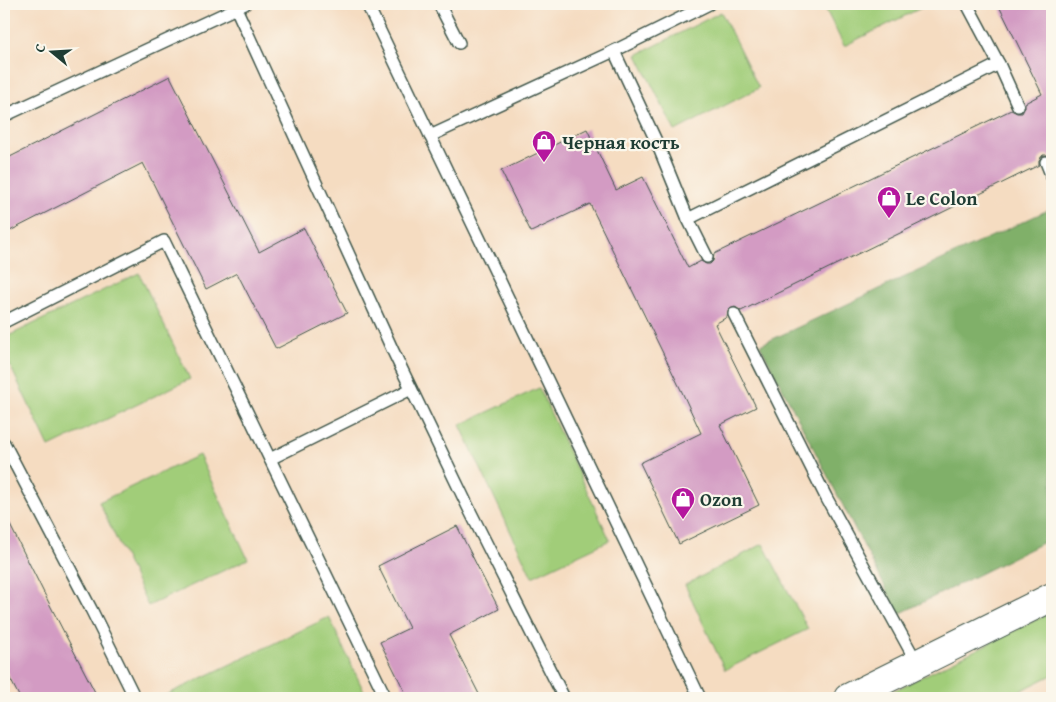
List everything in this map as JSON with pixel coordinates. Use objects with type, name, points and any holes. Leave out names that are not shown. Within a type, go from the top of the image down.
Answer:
[{"type":"street","points":[[848,698],[1052,597]]},
{"type":"lane","points":[[367,4],[700,698]]},
{"type":"lane","points":[[439,4],[459,43]]},
{"type":"lane","points":[[430,136],[709,4]]},
{"type":"lane","points":[[967,4],[999,64],[1018,106]]},
{"type":"lane","points":[[4,116],[240,6],[411,389],[564,698]]},
{"type":"lane","points":[[614,50],[657,144],[688,219],[707,257]]},
{"type":"lane","points":[[688,219],[999,64]]},
{"type":"lane","points":[[1046,162],[1052,177]]},
{"type":"lane","points":[[4,322],[164,241],[386,698]]},
{"type":"lane","points":[[734,314],[826,497],[917,664]]},
{"type":"lane","points":[[270,459],[411,389]]},
{"type":"lane","points":[[4,443],[91,609],[135,698]]},
{"type":"green space","points":[[823,4],[929,4],[844,46]]},
{"type":"green space","points":[[721,12],[759,88],[675,131],[637,55]]},
{"type":"green space","points":[[1048,210],[1052,219],[1052,538],[899,614],[760,345]]},
{"type":"green space","points":[[139,273],[190,379],[49,447],[4,353],[4,338]]},
{"type":"green space","points":[[539,388],[610,540],[532,577],[460,425]]},
{"type":"green space","points":[[199,455],[248,559],[148,606],[99,502]]},
{"type":"green space","points":[[763,544],[808,629],[725,670],[685,585]]},
{"type":"green space","points":[[1052,612],[1052,675],[1006,698],[879,698]]},
{"type":"green space","points":[[329,617],[367,698],[160,698]]},
{"type":"building","points":[[998,4],[1052,4],[1052,158],[1048,155],[1043,155],[1039,160],[1039,165],[741,311],[735,307],[728,310],[727,317],[715,324],[756,407],[720,425],[759,505],[679,544],[640,463],[701,433],[682,392],[590,204],[531,232],[501,171],[587,129],[616,190],[643,177],[688,268],[701,261],[710,264],[713,261],[714,254],[1011,110],[1022,113],[1025,103],[1042,94]]},
{"type":"building","points":[[170,76],[259,252],[304,228],[347,313],[276,349],[237,273],[206,289],[143,163],[4,234],[4,160]]},
{"type":"building","points":[[4,513],[98,698],[20,698],[4,667]]},
{"type":"building","points":[[457,526],[499,609],[449,635],[481,698],[408,698],[380,642],[409,628],[378,566]]},
{"type":"place","name":"Черная кость","points":[[544,163]]},
{"type":"place","name":"Le Colon","points":[[889,219]]},
{"type":"place","name":"Ozon","points":[[683,520]]}]
